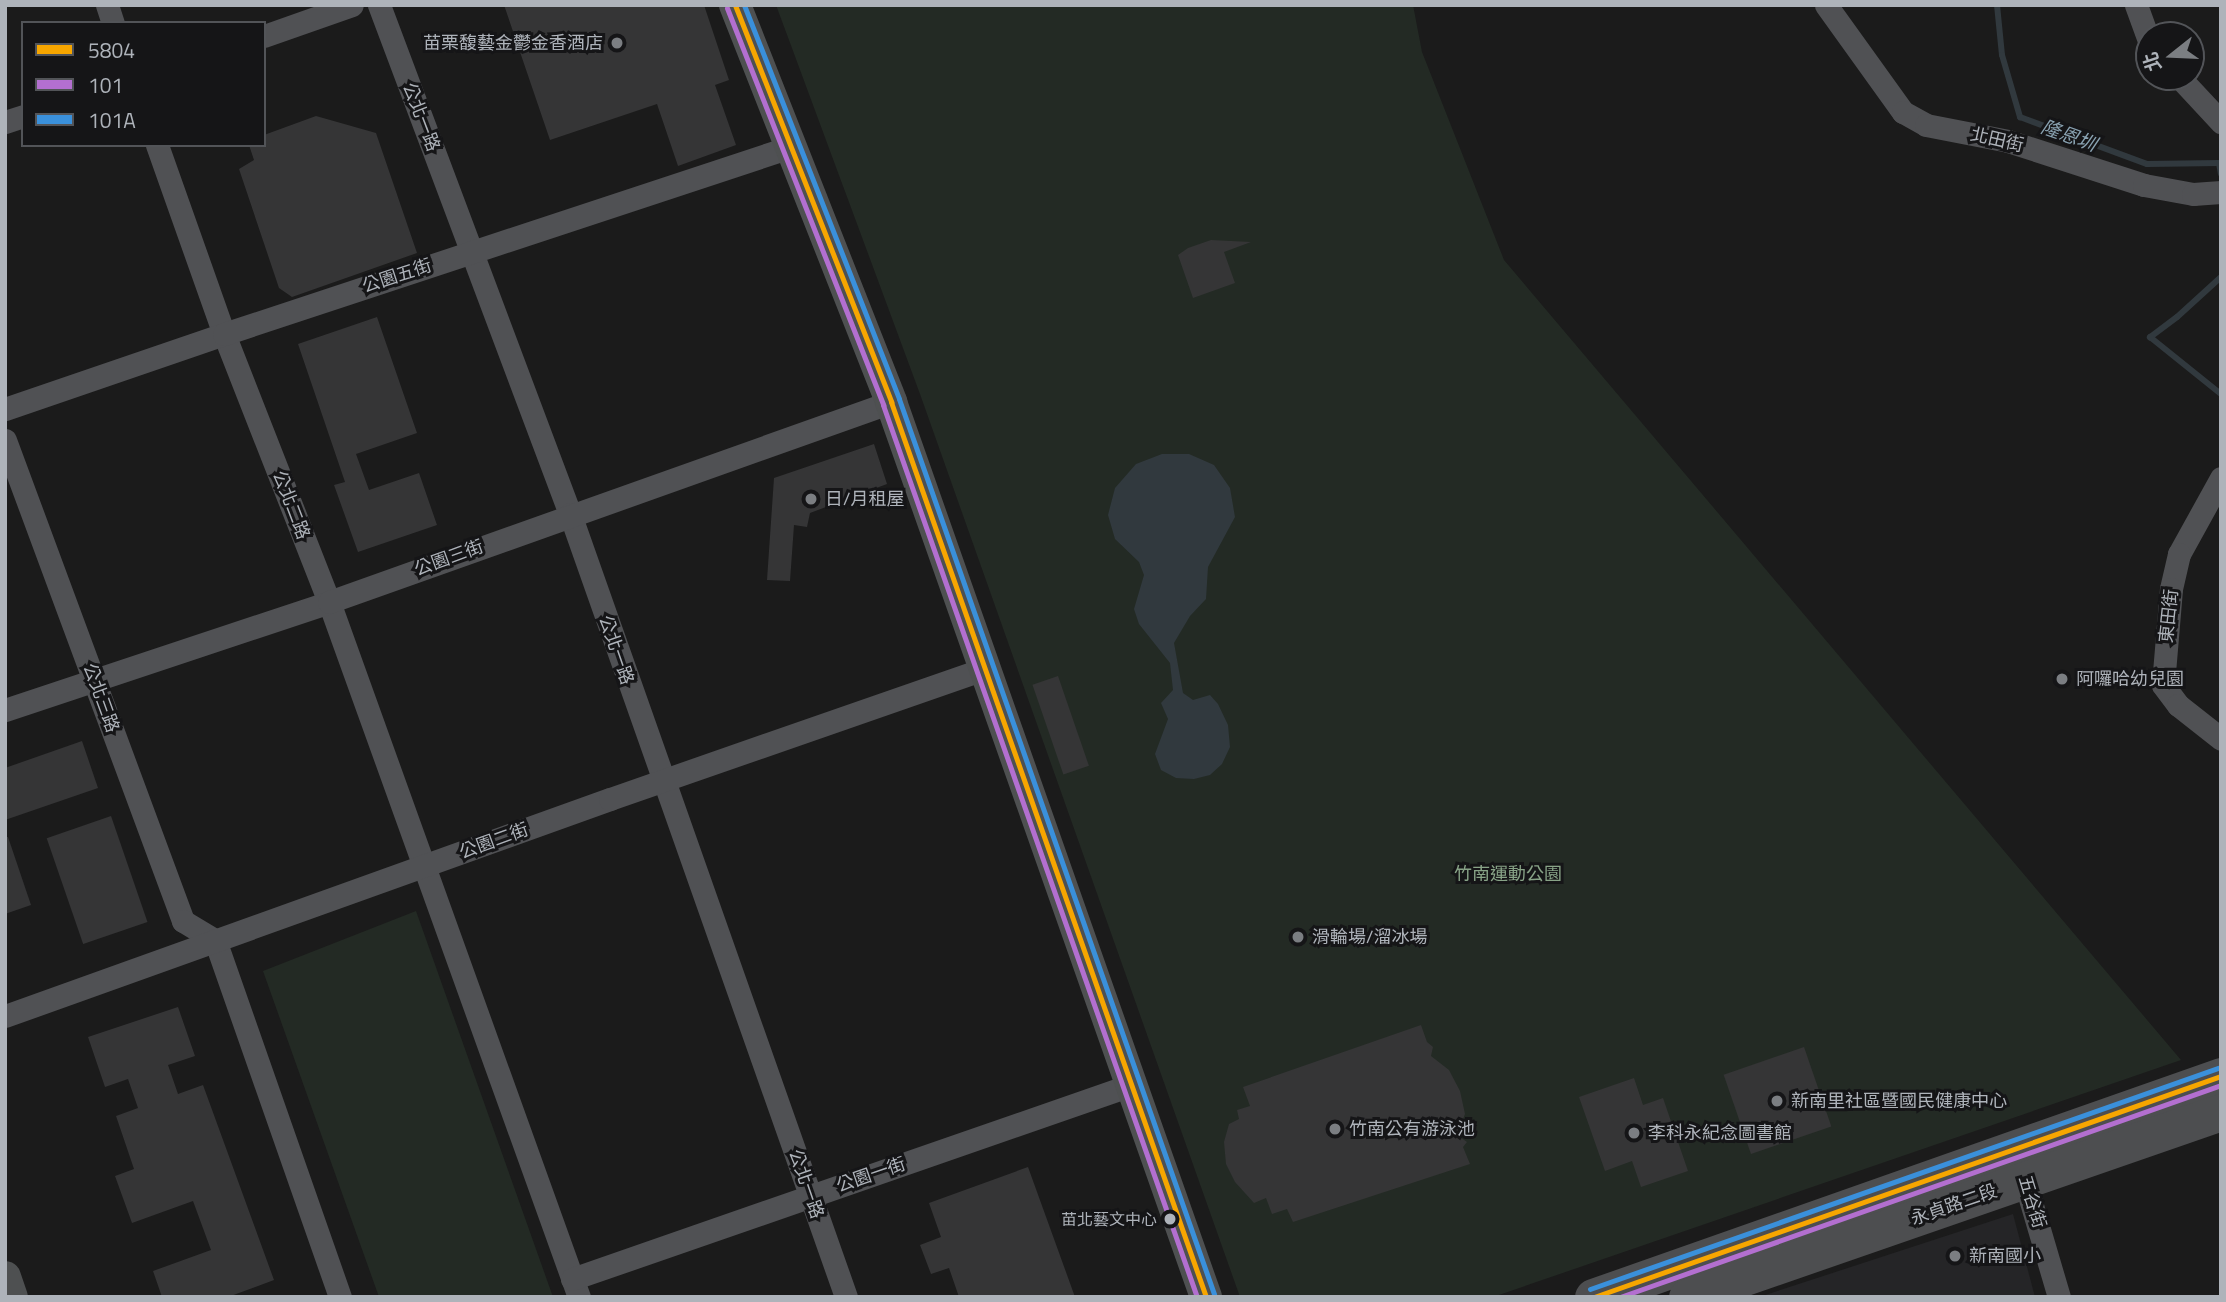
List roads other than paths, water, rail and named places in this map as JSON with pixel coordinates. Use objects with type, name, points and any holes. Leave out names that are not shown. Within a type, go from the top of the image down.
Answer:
[{"type":"main road","name":"永貞路二段","points":[[1687,1297],[2020,1164],[2220,1088]]},
{"type":"main road","name":"永貞路二段","points":[[1594,1297],[2020,1164]]},
{"type":"street","points":[[266,35],[352,5]]},
{"type":"street","name":"公北一路","points":[[379,5],[569,514],[846,1297]]},
{"type":"street","points":[[735,5],[891,402],[1206,1297]]},
{"type":"street","name":"北田街","points":[[1826,5],[1903,112],[1926,125],[2008,141],[2144,185],[2193,194],[2218,193]]},
{"type":"street","points":[[2192,91],[2221,122]]},
{"type":"street","name":"公北二路","points":[[158,147],[224,334],[329,602],[575,1288]]},
{"type":"street","name":"公園五街","points":[[5,409],[790,148]]},
{"type":"street","name":"公園三街","points":[[5,710],[329,602],[569,514],[891,402]]},
{"type":"street","name":"公北三路","points":[[5,440],[183,921],[215,940]]},
{"type":"street","name":"東田街","points":[[2221,478],[2179,554],[2171,589],[2162,685],[2178,705],[2221,739]]},
{"type":"street","name":"公園二街","points":[[5,1016],[984,669]]},
{"type":"street","points":[[215,940],[340,1297]]},
{"type":"street","name":"公園一街","points":[[575,1288],[810,1197],[1131,1085]]},
{"type":"street","name":"五谷街","points":[[2020,1164],[2059,1297]]},
{"type":"street","points":[[5,1277],[12,1297]]},
{"type":"waterway","name":"隆恩圳","points":[[1997,5],[2002,55],[2020,117],[2147,164],[2219,163],[2221,174]]},
{"type":"waterway","name":"隆恩圳","points":[[2221,277],[2177,317],[2150,337],[2221,394]]},
{"type":"place","name":"苗栗馥藝金鬱金香酒店","points":[[617,43]]},
{"type":"place","name":"日/月租屋","points":[[811,499]]},
{"type":"place","name":"阿囉哈幼兒園","points":[[2062,679]]},
{"type":"place","name":"滑輪場/溜冰場","points":[[1298,937]]},
{"type":"place","name":"新南里社區暨國民健康中心","points":[[1777,1101]]},
{"type":"place","name":"竹南公有游泳池","points":[[1335,1129]]},
{"type":"place","name":"李科永紀念圖書館","points":[[1634,1133]]},
{"type":"place","name":"苗北藝文中心","points":[[1170,1219]]},
{"type":"place","name":"新南國小","points":[[1955,1256]]},
{"type":"park label","name":"竹南運動公園","points":[[1508,874]]}]
